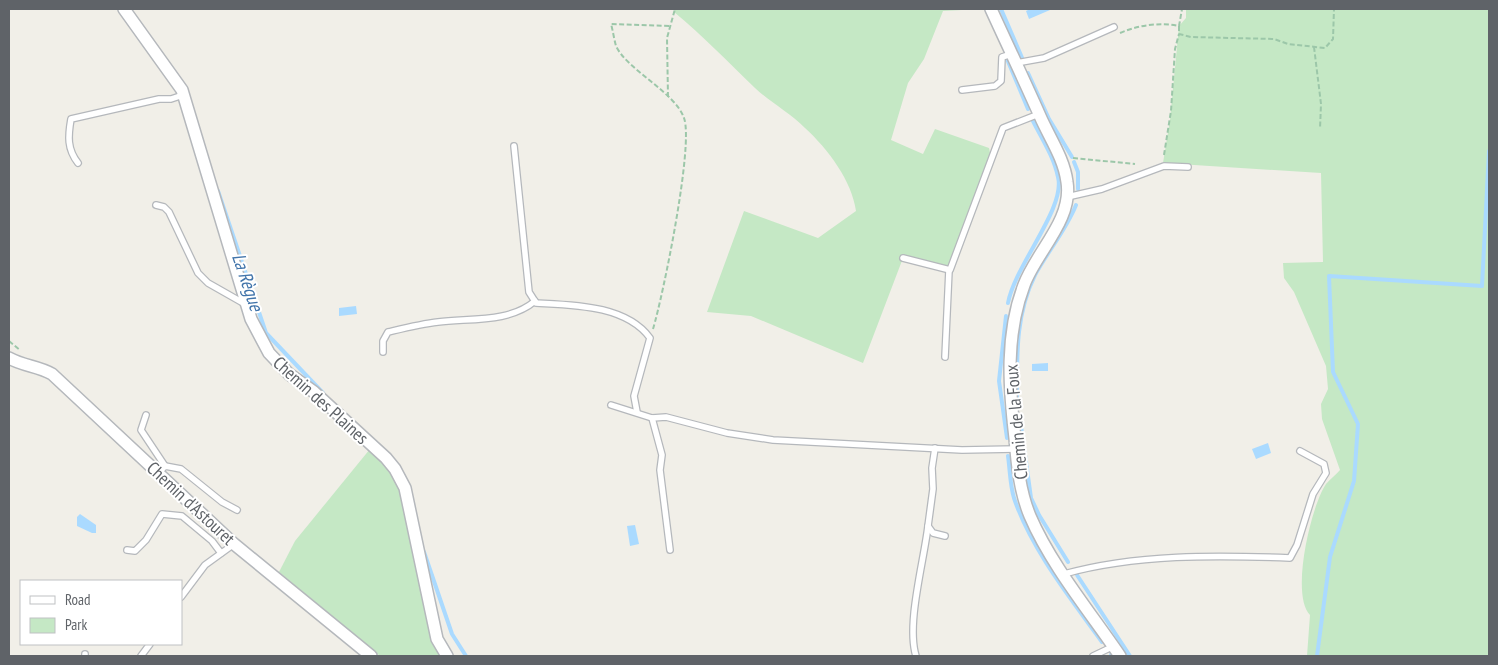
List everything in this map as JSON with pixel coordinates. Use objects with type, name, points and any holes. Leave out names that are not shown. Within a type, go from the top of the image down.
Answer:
[{"type":"street","name":"Chemin des Plaines","points":[[124,9],[175,78],[183,95],[251,320],[269,354],[289,374],[314,392],[386,458],[395,468],[405,488],[438,639],[447,656]]},
{"type":"street","name":"Chemin de la Foux","points":[[991,9],[1060,161],[1067,183],[1064,211],[1024,284],[1015,318],[1009,379],[1016,449],[1024,498],[1030,517],[1064,574],[1117,651]]},
{"type":"street","name":"Chemin d'Astouret","points":[[9,358],[23,365],[40,368],[52,374],[162,470],[234,544],[371,656]]},
{"type":"lane","points":[[962,90],[995,86],[1001,81],[1002,57],[1014,59],[1044,58],[1114,27]]},
{"type":"lane","points":[[78,163],[71,154],[68,136],[71,119],[183,95]]},
{"type":"lane","points":[[945,358],[949,270],[974,209],[1003,128],[1039,114]]},
{"type":"lane","points":[[514,146],[530,292],[536,303],[581,306],[622,317],[644,329],[650,338],[647,356],[634,396],[637,412]]},
{"type":"lane","points":[[1067,196],[1102,189],[1164,166],[1188,167]]},
{"type":"lane","points":[[156,204],[164,207],[169,212],[198,273],[208,283],[247,305]]},
{"type":"lane","points":[[903,258],[949,270]]},
{"type":"lane","points":[[383,352],[383,341],[388,332],[436,322],[509,315],[525,309],[535,301]]},
{"type":"lane","points":[[611,405],[652,418],[666,417],[727,433],[772,440],[935,448],[1016,449]]},
{"type":"lane","points":[[146,415],[141,430],[162,470],[180,469],[222,502],[237,510]]},
{"type":"lane","points":[[652,418],[662,455],[660,470],[670,550]]},
{"type":"lane","points":[[916,656],[914,630],[933,489],[932,468],[935,448]]},
{"type":"lane","points":[[1064,574],[1080,569],[1165,558],[1290,558],[1297,545],[1313,494],[1326,473],[1324,464],[1300,451]]},
{"type":"lane","points":[[127,550],[135,551],[162,514],[182,516],[212,541],[221,553]]},
{"type":"lane","points":[[928,526],[933,532],[945,536]]},
{"type":"lane","points":[[182,596],[205,565],[234,544]]},
{"type":"lane","points":[[141,656],[149,645]]},
{"type":"lane","points":[[1093,656],[1117,651]]},
{"type":"path","points":[[668,97],[667,38],[675,9]]},
{"type":"path","points":[[1164,154],[1171,111],[1175,49],[1182,9]]},
{"type":"path","points":[[1179,34],[1214,38],[1274,39],[1288,44],[1325,48],[1333,39],[1334,9]]},
{"type":"path","points":[[1116,35],[1140,26],[1165,23],[1179,26]]},
{"type":"path","points":[[650,338],[658,314],[687,146],[684,118],[668,97],[617,47],[611,24],[670,26]]},
{"type":"path","points":[[1314,47],[1321,104],[1320,129]]},
{"type":"path","points":[[1060,161],[1072,158],[1135,164]]},
{"type":"green space","points":[[675,9],[981,9],[943,11],[924,59],[908,83],[891,140],[923,154],[935,129],[989,148],[992,162],[950,270],[903,258],[863,363],[751,316],[707,312],[744,211],[818,238],[856,211],[850,188],[838,166],[814,136],[787,112],[755,88],[674,12]]},
{"type":"green space","points":[[1186,9],[1489,9],[1489,656],[1307,656],[1310,615],[1304,605],[1302,589],[1305,550],[1314,511],[1320,495],[1326,484],[1340,470],[1322,419],[1321,404],[1328,389],[1326,366],[1294,292],[1284,278],[1283,263],[1323,262],[1321,173],[1163,163],[1170,120],[1179,26],[1186,18]]},
{"type":"green space","points":[[370,449],[393,475],[398,486],[444,656],[380,656],[279,572],[295,541]]},
{"type":"water","points":[[1030,9],[1050,10],[1029,19],[1026,11]]},
{"type":"water","points":[[356,306],[357,314],[339,316],[339,308]]},
{"type":"water","points":[[1048,363],[1048,371],[1032,371],[1032,364]]},
{"type":"water","points":[[1268,443],[1271,453],[1256,459],[1252,449]]},
{"type":"water","points":[[80,514],[96,525],[96,533],[77,526],[77,517]]},
{"type":"water","points":[[635,525],[639,544],[630,546],[627,526]]},
{"type":"waterway","points":[[1001,9],[1023,60]]},
{"type":"waterway","points":[[1007,59],[1028,109]]},
{"type":"waterway","points":[[1028,73],[1049,119],[1072,157]]},
{"type":"waterway","points":[[1008,303],[1012,288],[1048,220],[1055,204],[1058,190],[1058,177],[1054,162],[1033,121]]},
{"type":"waterway","points":[[1317,656],[1330,557],[1354,481],[1358,424],[1333,372],[1329,276],[1482,286],[1489,151]]},
{"type":"waterway","points":[[1074,162],[1078,172],[1078,189]]},
{"type":"waterway","name":"La Règue","points":[[218,191],[266,333],[323,393]]},
{"type":"waterway","points":[[1017,401],[1018,337],[1028,290],[1076,205]]},
{"type":"waterway","points":[[1006,316],[999,381],[1007,438]]},
{"type":"waterway","points":[[1021,426],[1031,498],[1039,515],[1068,562]]},
{"type":"waterway","points":[[1008,456],[1014,498],[1021,517],[1041,555],[1102,642]]},
{"type":"waterway","name":"La Règue","points":[[424,552],[452,634],[466,656]]},
{"type":"waterway","points":[[1077,575],[1130,656]]}]
